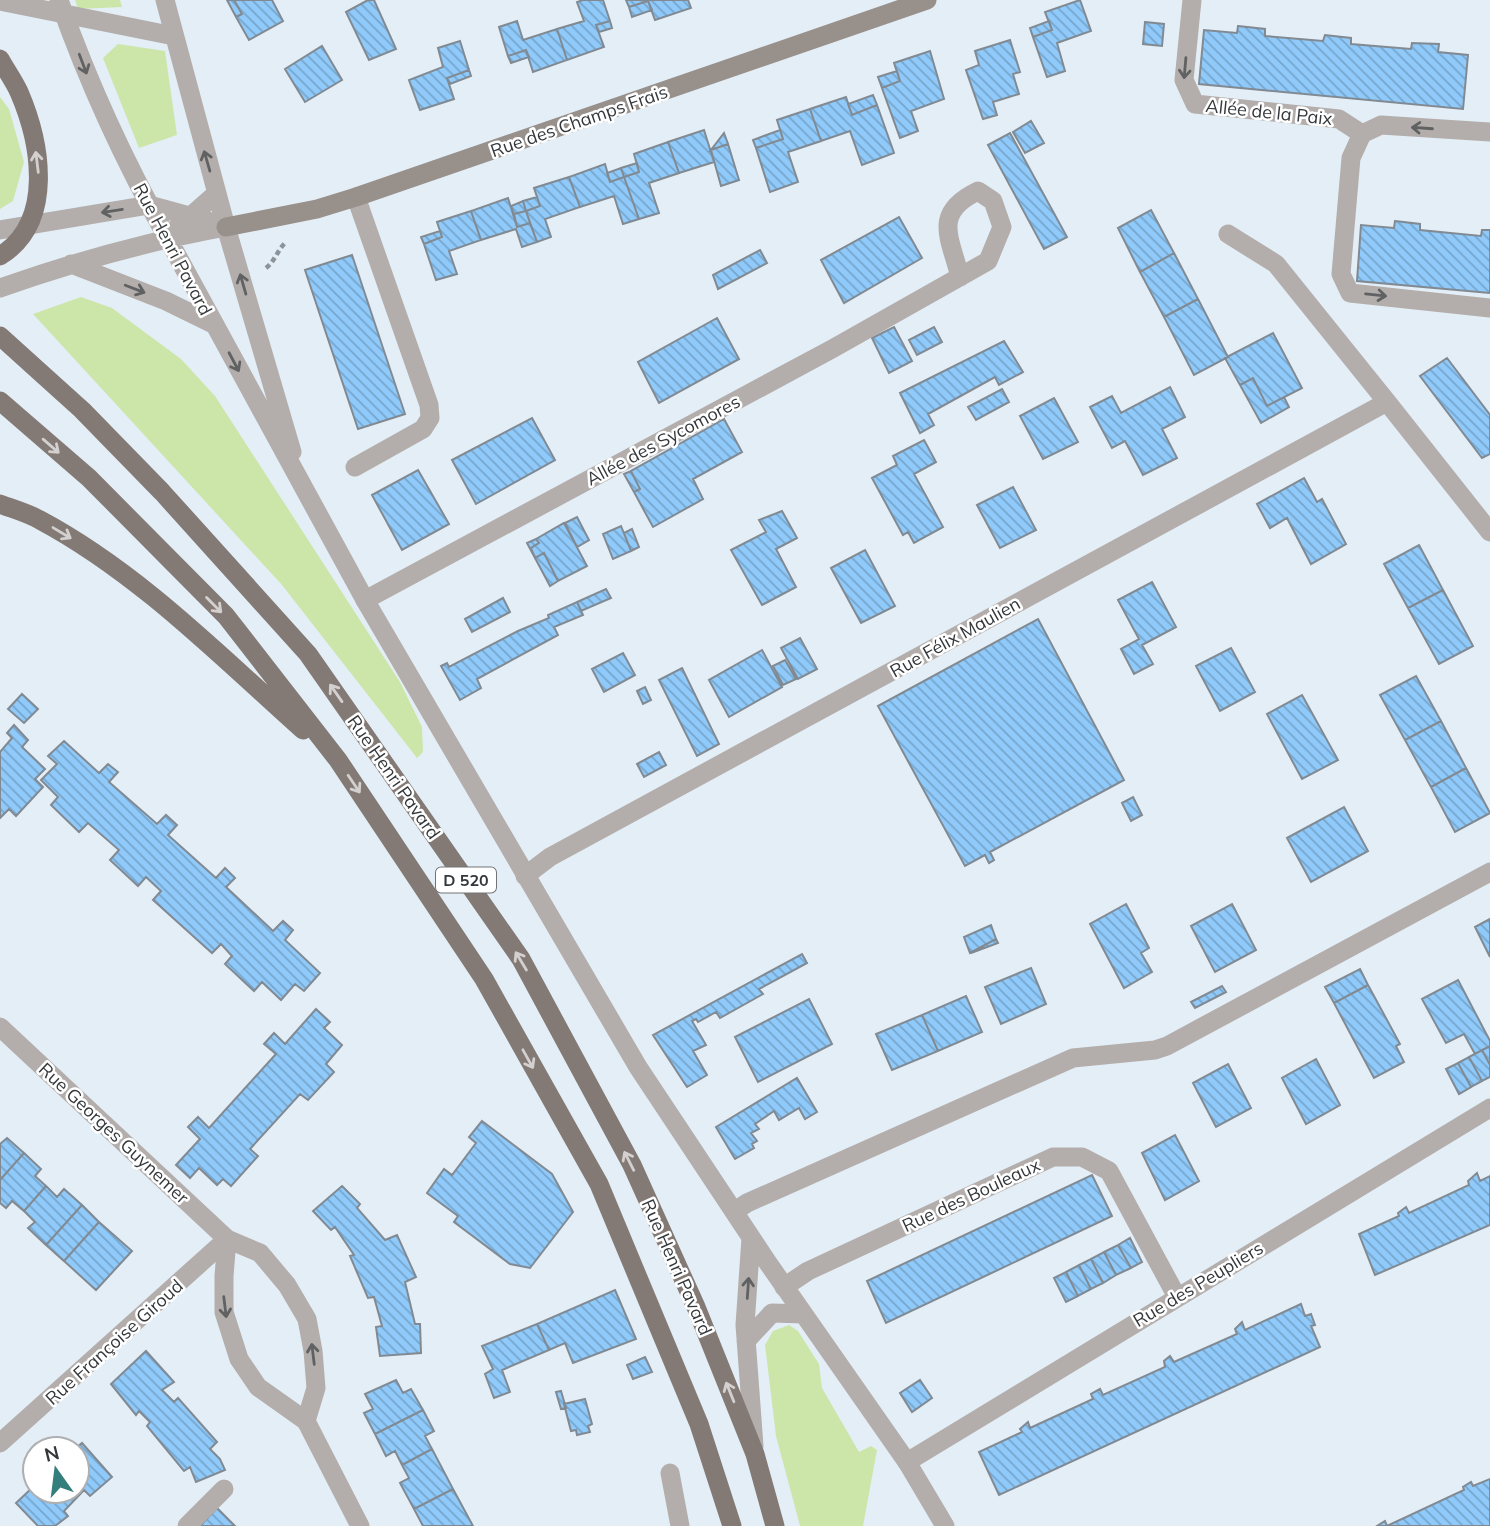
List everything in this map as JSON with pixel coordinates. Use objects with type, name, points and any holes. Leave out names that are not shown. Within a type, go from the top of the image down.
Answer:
[{"type":"main road","name":"Rue des Champs Frais","points":[[226,227],[317,209],[356,197],[928,0]]},
{"type":"main road","points":[[0,59],[19,91],[33,133],[40,188],[30,223],[7,252]]},
{"type":"main road","name":"Rue Henri Pavard","points":[[0,336],[82,410],[162,492],[308,654],[521,959],[632,1166],[696,1307],[755,1454],[775,1526]]},
{"type":"main road","name":"Rue Henri Pavard","points":[[0,401],[89,478],[226,616],[338,760],[484,979],[599,1184],[699,1424],[733,1526]]},
{"type":"main road","points":[[0,504],[38,519],[96,554],[137,584],[338,760]]},
{"type":"street","name":"Rue Henri Pavard","points":[[165,0],[216,194],[303,490]]},
{"type":"street","name":"Allée de la Paix","points":[[1192,0],[1184,80],[1195,104],[1339,119],[1362,134]]},
{"type":"street","points":[[0,1],[61,7],[174,36]]},
{"type":"street","name":"Rue Henri Pavard","points":[[61,7],[94,92],[149,205],[303,490],[525,876],[638,1067],[784,1287],[907,1461],[945,1526]]},
{"type":"street","points":[[1490,132],[1381,125],[1362,134],[1351,158],[1341,274],[1350,293],[1490,308]]},
{"type":"street","points":[[167,237],[216,194]]},
{"type":"street","points":[[355,467],[423,429],[430,418],[429,405],[356,197]]},
{"type":"street","points":[[0,230],[149,205],[226,227]]},
{"type":"street","points":[[0,288],[71,264],[167,237],[226,227]]},
{"type":"street","points":[[1228,234],[1276,264],[1490,532]]},
{"type":"street","points":[[71,264],[166,301],[213,324]]},
{"type":"street","name":"Allée des Sycomores","points":[[365,600],[832,349],[960,277]]},
{"type":"street","name":"Rue Félix Maulien","points":[[525,876],[538,864],[574,844],[1387,402]]},
{"type":"street","points":[[735,1211],[754,1200],[1073,1058],[1155,1051],[1167,1046],[1490,872]]},
{"type":"street","name":"Rue Georges Guynemer","points":[[0,1027],[227,1240]]},
{"type":"street","name":"Rue des Peupliers","points":[[907,1461],[1490,1108]]},
{"type":"street","name":"Rue des Bouleaux","points":[[784,1287],[808,1271],[1053,1157],[1082,1157],[1109,1171],[1177,1297]]},
{"type":"street","points":[[751,1238],[745,1325],[755,1454]]},
{"type":"street","points":[[306,1421],[316,1388],[307,1319],[288,1285],[260,1253],[227,1240],[225,1312],[239,1359],[258,1387],[306,1421],[360,1526]]},
{"type":"street","name":"Rue Françoise Giroud","points":[[0,1443],[227,1240]]},
{"type":"street","points":[[746,1341],[772,1313],[803,1314]]},
{"type":"street","points":[[670,1472],[680,1526]]},
{"type":"street","points":[[187,1526],[224,1489]]},
{"type":"path","points":[[266,268],[274,262],[280,247],[292,237]]},
{"type":"green space","points":[[75,0],[120,0],[122,7],[78,9]]},
{"type":"green space","points":[[118,44],[165,51],[177,135],[139,148],[103,58]]},
{"type":"green space","points":[[0,97],[9,109],[24,162],[13,201],[0,209]]},
{"type":"green space","points":[[81,297],[112,308],[181,359],[215,396],[400,682],[422,727],[423,752],[417,758],[282,585],[33,314]]},
{"type":"green space","points":[[789,1325],[798,1331],[819,1364],[822,1388],[859,1452],[871,1446],[877,1450],[863,1526],[800,1526],[776,1436],[765,1345],[773,1331]]},
{"type":"building","points":[[227,0],[234,0],[242,14],[236,17]]},
{"type":"building","points":[[234,0],[272,0],[283,21],[249,40],[236,17],[242,14]]},
{"type":"building","points":[[368,0],[374,0],[396,49],[369,60],[346,12]]},
{"type":"building","points":[[603,0],[610,21],[596,25],[604,47],[567,60],[557,29],[584,21],[577,2]]},
{"type":"building","points":[[626,0],[688,0],[691,8],[655,20],[648,1],[629,7]]},
{"type":"building","points":[[1080,0],[1091,31],[1057,43],[1065,71],[1047,77],[1033,37],[1052,30],[1045,12]]},
{"type":"building","points":[[648,1],[652,10],[632,17],[629,7]]},
{"type":"building","points":[[517,21],[523,40],[557,29],[567,60],[533,72],[526,50],[508,56],[499,27]]},
{"type":"building","points":[[610,21],[612,28],[599,32],[596,25]]},
{"type":"building","points":[[1049,21],[1052,30],[1033,37],[1030,28]]},
{"type":"building","points":[[1145,22],[1164,24],[1162,46],[1143,44]]},
{"type":"building","points":[[1238,26],[1265,29],[1265,36],[1323,41],[1325,35],[1351,38],[1351,44],[1411,49],[1412,43],[1439,44],[1438,52],[1468,55],[1463,109],[1199,84],[1204,30],[1237,33]]},
{"type":"building","points":[[1010,40],[1020,72],[1013,74],[1019,94],[993,102],[997,115],[983,119],[966,70],[979,65],[975,51]]},
{"type":"building","points":[[460,41],[469,70],[447,78],[454,99],[420,110],[409,80],[443,67],[438,48]]},
{"type":"building","points":[[322,46],[342,80],[305,102],[285,69]]},
{"type":"building","points":[[526,50],[529,57],[511,63],[508,56]]},
{"type":"building","points":[[930,51],[944,99],[911,111],[918,131],[900,138],[882,88],[900,81],[894,63]]},
{"type":"building","points":[[469,70],[471,76],[450,84],[447,78]]},
{"type":"building","points":[[897,71],[900,81],[882,88],[878,77]]},
{"type":"building","points":[[873,95],[877,105],[852,115],[848,104]]},
{"type":"building","points":[[846,97],[852,115],[877,105],[894,153],[862,165],[850,131],[821,141],[810,109]]},
{"type":"building","points":[[810,109],[821,141],[788,152],[798,182],[770,192],[756,148],[783,139],[777,120]]},
{"type":"building","points":[[1031,121],[1044,143],[1025,153],[1013,132]]},
{"type":"building","points":[[704,130],[714,162],[679,173],[668,142]]},
{"type":"building","points":[[780,130],[783,139],[756,148],[753,140]]},
{"type":"building","points":[[724,133],[728,144],[711,150]]},
{"type":"building","points":[[1010,133],[1067,237],[1044,249],[988,145]]},
{"type":"building","points":[[668,142],[679,173],[649,183],[659,213],[639,219],[624,177],[639,172],[634,154]]},
{"type":"building","points":[[728,144],[739,180],[721,186],[711,150]]},
{"type":"building","points":[[637,163],[639,172],[624,177],[621,168]]},
{"type":"building","points":[[605,164],[610,182],[624,177],[639,219],[623,224],[614,196],[580,207],[569,177]]},
{"type":"building","points":[[621,168],[624,177],[610,182],[607,173]]},
{"type":"building","points":[[569,177],[580,207],[545,219],[551,237],[537,242],[526,211],[540,206],[534,188]]},
{"type":"building","points":[[537,197],[540,206],[526,211],[523,201]]},
{"type":"building","points":[[508,198],[517,227],[530,223],[537,242],[522,247],[516,229],[481,240],[471,211]]},
{"type":"building","points":[[523,201],[526,211],[514,214],[511,206]]},
{"type":"building","points":[[1151,210],[1174,253],[1140,272],[1118,228]]},
{"type":"building","points":[[471,211],[481,240],[449,251],[457,274],[436,280],[424,244],[442,237],[437,222]]},
{"type":"building","points":[[526,211],[530,223],[517,227],[514,214]]},
{"type":"building","points":[[899,217],[922,258],[844,303],[821,260]]},
{"type":"building","points":[[1395,221],[1420,224],[1420,230],[1481,236],[1482,230],[1490,230],[1490,293],[1357,281],[1361,225],[1394,228]]},
{"type":"building","points":[[440,231],[442,237],[424,244],[421,237]]},
{"type":"building","points":[[760,250],[767,263],[718,289],[713,275]]},
{"type":"building","points":[[1174,253],[1198,299],[1164,317],[1140,272]]},
{"type":"building","points":[[352,255],[405,414],[358,429],[305,270]]},
{"type":"building","points":[[1198,299],[1228,357],[1194,375],[1164,317]]},
{"type":"building","points":[[717,318],[739,359],[659,403],[638,362]]},
{"type":"building","points":[[894,327],[912,361],[889,373],[872,338]]},
{"type":"building","points":[[934,327],[942,342],[917,355],[909,340]]},
{"type":"building","points":[[1273,333],[1302,388],[1267,406],[1253,378],[1240,385],[1225,358]]},
{"type":"building","points":[[1004,341],[1023,372],[999,385],[995,377],[928,414],[934,425],[920,433],[900,393]]},
{"type":"building","points":[[1447,358],[1490,415],[1490,454],[1482,458],[1420,376]]},
{"type":"building","points":[[1253,378],[1267,406],[1284,397],[1289,407],[1261,423],[1240,385]]},
{"type":"building","points":[[1170,387],[1185,417],[1162,429],[1177,458],[1143,475],[1125,441],[1112,448],[1090,407],[1112,396],[1121,413]]},
{"type":"building","points":[[1002,389],[1009,402],[976,420],[968,407]]},
{"type":"building","points":[[1054,398],[1078,442],[1043,459],[1020,416]]},
{"type":"building","points":[[532,418],[555,460],[476,504],[452,460]]},
{"type":"building","points":[[724,419],[742,452],[693,479],[703,499],[653,527],[634,492],[640,489],[631,471]]},
{"type":"building","points":[[924,440],[936,462],[914,474],[943,527],[914,543],[908,532],[903,535],[872,478],[897,465],[893,456]]},
{"type":"building","points":[[418,470],[449,524],[402,550],[372,495]]},
{"type":"building","points":[[631,471],[640,489],[634,492],[624,474]]},
{"type":"building","points":[[1304,478],[1317,502],[1322,499],[1346,544],[1311,564],[1287,518],[1270,528],[1257,504]]},
{"type":"building","points":[[1013,487],[1036,530],[1000,548],[977,505]]},
{"type":"building","points":[[782,511],[797,538],[776,549],[796,587],[762,605],[731,550],[766,532],[759,520]]},
{"type":"building","points":[[577,517],[589,540],[577,547],[565,523]]},
{"type":"building","points":[[564,523],[587,566],[558,581],[544,553],[535,558],[531,548],[539,543],[536,539]]},
{"type":"building","points":[[621,526],[631,551],[613,559],[603,534]]},
{"type":"building","points":[[632,529],[639,547],[631,551],[624,533]]},
{"type":"building","points":[[536,539],[539,543],[531,548],[535,558],[527,543]]},
{"type":"building","points":[[1419,545],[1443,590],[1408,608],[1384,564]]},
{"type":"building","points":[[865,550],[895,606],[861,623],[831,568]]},
{"type":"building","points":[[544,553],[558,581],[550,586],[535,558]]},
{"type":"building","points":[[1152,582],[1176,627],[1142,645],[1153,664],[1134,674],[1121,649],[1139,639],[1118,600]]},
{"type":"building","points":[[606,589],[611,598],[581,611],[577,602]]},
{"type":"building","points":[[1443,590],[1473,646],[1439,664],[1408,608]]},
{"type":"building","points":[[503,598],[510,612],[472,632],[465,619]]},
{"type":"building","points":[[577,602],[583,615],[554,627],[558,635],[477,679],[481,688],[460,700],[441,666],[447,663],[449,667]]},
{"type":"building","points":[[1038,619],[1124,780],[990,852],[994,860],[989,863],[985,855],[965,866],[878,706]]},
{"type":"building","points":[[800,638],[817,669],[798,679],[781,648]]},
{"type":"building","points":[[1231,648],[1255,692],[1220,711],[1196,666]]},
{"type":"building","points":[[762,650],[782,687],[729,717],[709,680]]},
{"type":"building","points":[[623,653],[635,675],[604,692],[592,669]]},
{"type":"building","points":[[785,660],[796,679],[783,685],[773,666]]},
{"type":"building","points":[[682,668],[719,744],[697,756],[659,680]]},
{"type":"building","points":[[1416,676],[1441,721],[1405,740],[1380,695]]},
{"type":"building","points":[[645,687],[651,700],[643,704],[637,691]]},
{"type":"building","points":[[22,694],[38,709],[24,723],[8,709]]},
{"type":"building","points":[[1302,695],[1338,760],[1302,779],[1267,714]]},
{"type":"building","points":[[1441,721],[1466,768],[1431,787],[1405,740]]},
{"type":"building","points":[[14,725],[28,740],[22,747],[45,769],[35,779],[43,787],[16,816],[9,809],[0,818],[0,752],[12,738],[7,733]]},
{"type":"building","points":[[64,741],[99,773],[108,764],[118,772],[109,782],[157,824],[166,815],[177,825],[168,835],[216,878],[225,868],[235,878],[226,887],[273,931],[283,921],[293,930],[285,940],[320,973],[304,991],[295,984],[281,1000],[262,982],[254,991],[225,964],[232,956],[221,944],[212,953],[153,900],[161,891],[146,877],[138,886],[110,860],[119,850],[88,823],[79,832],[51,805],[58,797],[41,780],[57,764],[48,756]]},
{"type":"building","points":[[659,752],[666,765],[644,777],[637,764]]},
{"type":"building","points":[[1466,768],[1490,813],[1455,832],[1431,787]]},
{"type":"building","points":[[1133,797],[1142,815],[1131,821],[1122,803]]},
{"type":"building","points":[[1344,807],[1368,851],[1311,882],[1287,838]]},
{"type":"building","points":[[1126,904],[1149,948],[1141,953],[1152,972],[1124,988],[1090,924]]},
{"type":"building","points":[[1232,904],[1256,950],[1215,972],[1191,926]]},
{"type":"building","points":[[1490,919],[1490,957],[1475,927]]},
{"type":"building","points":[[991,925],[996,939],[970,953],[964,937]]},
{"type":"building","points":[[996,939],[998,943],[971,953]]},
{"type":"building","points":[[802,954],[807,963],[759,989],[763,994],[720,1018],[716,1012],[698,1022],[696,1019],[692,1021],[706,1045],[693,1051],[707,1075],[687,1087],[653,1035]]},
{"type":"building","points":[[1031,968],[1046,1004],[1001,1024],[985,987]]},
{"type":"building","points":[[1360,969],[1368,985],[1334,1003],[1325,987]]},
{"type":"building","points":[[1458,980],[1490,1041],[1490,1046],[1475,1054],[1464,1034],[1446,1043],[1422,999]]},
{"type":"building","points":[[1368,985],[1400,1044],[1396,1046],[1404,1062],[1374,1078],[1334,1003]]},
{"type":"building","points":[[1222,986],[1226,992],[1195,1008],[1191,1002]]},
{"type":"building","points":[[966,996],[982,1032],[938,1051],[922,1015]]},
{"type":"building","points":[[809,999],[832,1044],[758,1082],[735,1037]]},
{"type":"building","points":[[316,1009],[330,1022],[324,1028],[342,1045],[326,1064],[334,1072],[308,1100],[300,1094],[250,1149],[258,1156],[231,1186],[223,1179],[217,1185],[199,1168],[190,1178],[176,1165],[200,1139],[188,1127],[198,1117],[209,1128],[276,1054],[264,1044],[274,1033],[285,1044]]},
{"type":"building","points":[[922,1015],[938,1051],[892,1070],[876,1034]]},
{"type":"building","points":[[1490,1046],[1490,1065],[1482,1050]]},
{"type":"building","points":[[1482,1050],[1490,1065],[1490,1077],[1482,1081],[1469,1057]]},
{"type":"building","points":[[1469,1057],[1482,1081],[1471,1087],[1458,1063]]},
{"type":"building","points":[[1316,1059],[1340,1105],[1306,1124],[1282,1078]]},
{"type":"building","points":[[1458,1063],[1471,1087],[1459,1094],[1446,1069]]},
{"type":"building","points":[[1228,1064],[1251,1108],[1216,1127],[1193,1083]]},
{"type":"building","points":[[797,1078],[817,1112],[805,1119],[799,1108],[779,1120],[774,1111],[755,1124],[759,1129],[751,1133],[757,1141],[752,1144],[754,1148],[735,1159],[716,1127]]},
{"type":"building","points":[[482,1121],[552,1174],[573,1212],[530,1268],[510,1264],[454,1222],[458,1216],[427,1193],[444,1169],[452,1175],[476,1143],[469,1137]]},
{"type":"building","points":[[1175,1135],[1199,1181],[1165,1200],[1142,1153]]},
{"type":"building","points":[[7,1138],[24,1153],[0,1180],[0,1144]]},
{"type":"building","points":[[24,1153],[41,1169],[35,1176],[46,1186],[24,1211],[12,1201],[6,1208],[0,1203],[0,1180]]},
{"type":"building","points":[[1477,1173],[1480,1181],[1490,1176],[1490,1225],[1375,1275],[1359,1234],[1399,1216],[1398,1213],[1406,1207],[1409,1213],[1469,1185],[1468,1181]]},
{"type":"building","points":[[1092,1175],[1112,1216],[886,1323],[867,1281]]},
{"type":"building","points":[[46,1186],[57,1197],[64,1189],[82,1205],[46,1245],[28,1228],[35,1222],[24,1211]]},
{"type":"building","points":[[342,1186],[360,1204],[357,1208],[385,1240],[397,1235],[416,1277],[405,1282],[415,1324],[420,1324],[421,1353],[380,1356],[376,1327],[382,1326],[374,1297],[368,1298],[350,1256],[354,1255],[335,1227],[331,1230],[313,1211]]},
{"type":"building","points":[[82,1205],[99,1222],[64,1261],[46,1245]]},
{"type":"building","points":[[99,1222],[132,1251],[96,1290],[64,1261]]},
{"type":"building","points":[[1130,1238],[1142,1262],[1131,1268],[1118,1245]]},
{"type":"building","points":[[1118,1245],[1131,1268],[1116,1275],[1104,1252]]},
{"type":"building","points":[[1104,1252],[1116,1275],[1103,1283],[1091,1259]]},
{"type":"building","points":[[1091,1259],[1103,1283],[1091,1289],[1079,1265]]},
{"type":"building","points":[[1079,1265],[1091,1289],[1078,1296],[1066,1272]]},
{"type":"building","points":[[1066,1272],[1078,1296],[1066,1302],[1054,1278]]},
{"type":"building","points":[[615,1290],[636,1339],[573,1363],[565,1343],[549,1350],[537,1324]]},
{"type":"building","points":[[1301,1304],[1305,1316],[1311,1314],[1315,1325],[1311,1326],[1320,1347],[999,1495],[979,1452],[1022,1432],[1020,1429],[1028,1422],[1030,1428],[1093,1399],[1091,1394],[1100,1389],[1103,1395],[1165,1367],[1164,1361],[1170,1356],[1174,1362],[1237,1334],[1235,1329],[1242,1322],[1245,1330]]},
{"type":"building","points":[[537,1324],[549,1350],[502,1370],[510,1392],[494,1398],[485,1374],[493,1369],[482,1346]]},
{"type":"building","points":[[146,1351],[174,1382],[162,1390],[174,1402],[178,1398],[217,1442],[210,1449],[220,1459],[225,1470],[196,1482],[190,1467],[184,1471],[147,1426],[150,1422],[139,1411],[136,1415],[111,1384]]},
{"type":"building","points":[[645,1357],[652,1372],[633,1379],[627,1365]]},
{"type":"building","points":[[396,1380],[403,1393],[411,1389],[423,1410],[375,1434],[364,1413],[373,1409],[365,1394]]},
{"type":"building","points":[[920,1380],[932,1398],[912,1412],[900,1393]]},
{"type":"building","points":[[561,1391],[566,1408],[561,1409],[556,1392]]},
{"type":"building","points":[[585,1399],[592,1424],[588,1426],[590,1432],[577,1435],[576,1430],[571,1431],[564,1404]]},
{"type":"building","points":[[423,1410],[434,1431],[425,1436],[432,1449],[402,1465],[395,1451],[386,1456],[375,1434]]},
{"type":"building","points":[[432,1449],[453,1489],[414,1509],[400,1483],[409,1478],[402,1465]]},
{"type":"building","points":[[91,1453],[112,1477],[91,1495]]},
{"type":"building","points":[[1490,1479],[1490,1526],[1387,1526],[1464,1490],[1463,1487],[1471,1482],[1473,1486]]},
{"type":"building","points":[[453,1489],[473,1526],[423,1526],[414,1509]]},
{"type":"building","points":[[21,1498],[21,1505],[70,1505],[64,1511],[68,1516],[55,1526],[38,1526],[16,1503]]},
{"type":"building","points":[[217,1508],[235,1526],[200,1526]]}]
